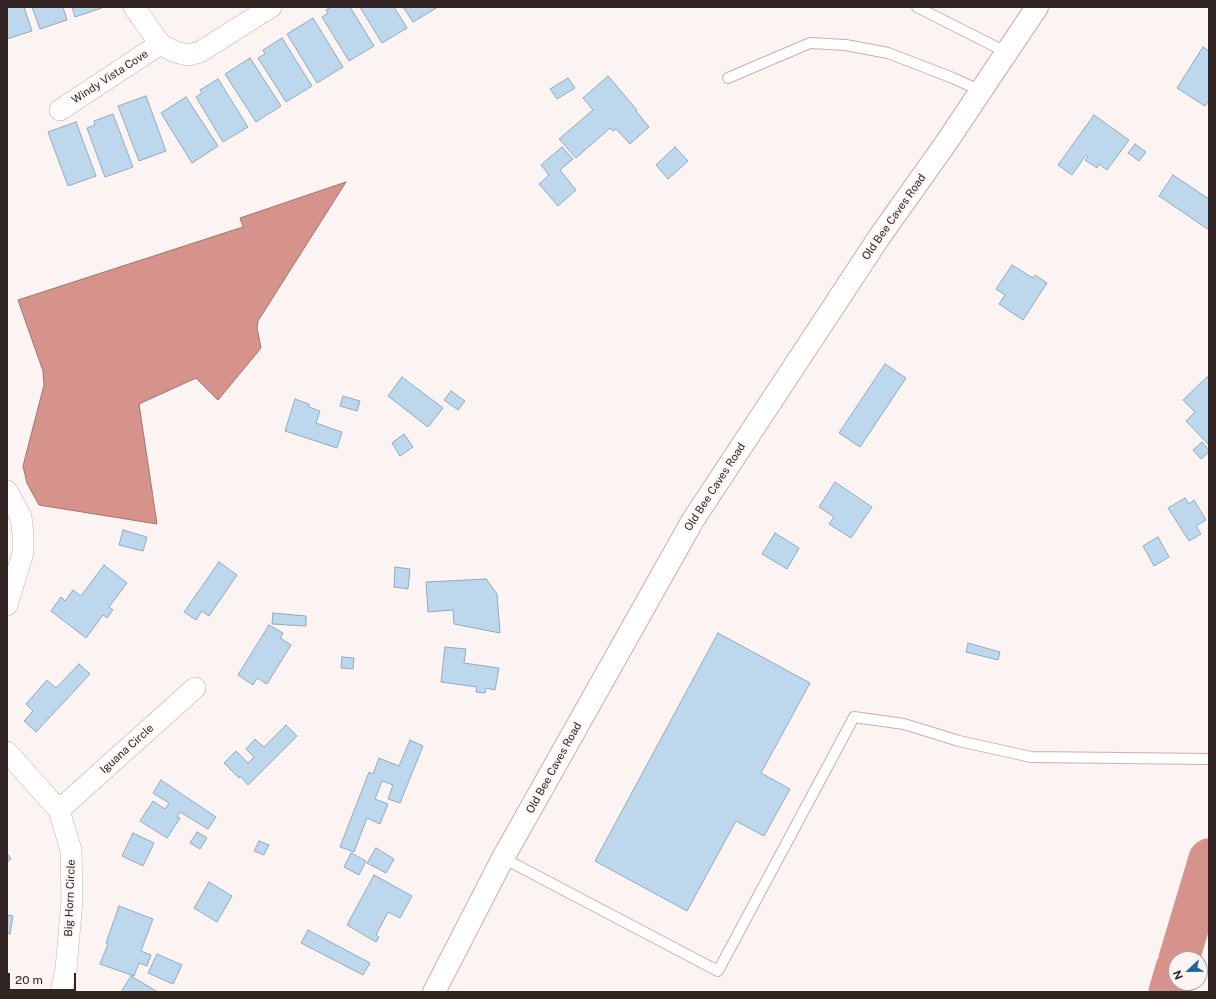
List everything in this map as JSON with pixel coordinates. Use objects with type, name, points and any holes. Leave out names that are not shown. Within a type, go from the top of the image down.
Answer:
[{"type":"street","points":[[134,7],[160,44],[182,54],[197,53],[271,7]]},
{"type":"street","name":"Old Bee Caves Road","points":[[434,992],[503,858],[693,520],[880,236],[946,143],[1037,7]]},
{"type":"street","name":"Windy Vista Cove","points":[[60,110],[160,44]]},
{"type":"street","points":[[7,491],[21,517],[24,534],[22,553],[7,606]]},
{"type":"street","name":"Iguana Circle","points":[[59,810],[195,688]]},
{"type":"street","name":"Big Horn Circle","points":[[7,752],[59,810],[71,850],[72,901],[66,969],[61,992]]},
{"type":"lane","points":[[917,7],[1006,52]]},
{"type":"lane","points":[[728,78],[810,43],[846,45],[888,53],[953,78],[981,91]]},
{"type":"lane","points":[[503,858],[718,971],[854,716],[904,724],[959,741],[1031,757],[1209,759]]},
{"type":"shaded area","points":[[346,182],[258,321],[257,328],[261,348],[218,400],[196,378],[139,404],[157,524],[39,505],[27,483],[23,466],[44,385],[43,371],[18,300],[243,227],[240,218]]},
{"type":"building","points":[[7,7],[24,7],[32,31],[7,39]]},
{"type":"building","points":[[32,7],[63,7],[67,20],[40,29]]},
{"type":"building","points":[[72,7],[102,7],[102,8],[75,17]]},
{"type":"building","points":[[331,7],[350,7],[374,46],[349,61],[322,17],[328,13],[326,10]]},
{"type":"building","points":[[360,7],[394,7],[407,28],[382,43]]},
{"type":"building","points":[[403,7],[438,7],[413,22]]},
{"type":"building","points":[[313,18],[343,67],[317,83],[287,34]]},
{"type":"building","points":[[282,38],[312,86],[286,102],[258,58],[265,54],[263,50]]},
{"type":"building","points":[[1203,47],[1209,51],[1209,100],[1205,106],[1177,88]]},
{"type":"building","points":[[250,58],[281,106],[256,122],[225,74]]},
{"type":"building","points":[[608,76],[637,110],[636,111],[649,127],[630,144],[616,129],[613,131],[610,128],[576,158],[559,139],[593,110],[583,98]]},
{"type":"building","points":[[568,78],[575,88],[557,99],[550,89]]},
{"type":"building","points":[[218,79],[248,127],[223,142],[196,97],[202,93],[200,90]]},
{"type":"building","points":[[146,96],[166,151],[139,161],[118,106]]},
{"type":"building","points":[[186,97],[218,146],[192,163],[161,113]]},
{"type":"building","points":[[113,114],[133,167],[105,177],[87,128],[95,125],[94,121]]},
{"type":"building","points":[[1094,115],[1129,140],[1107,170],[1099,164],[1097,168],[1085,160],[1088,157],[1086,155],[1072,175],[1058,165]]},
{"type":"building","points":[[76,122],[96,176],[68,186],[48,132]]},
{"type":"building","points":[[1135,144],[1146,152],[1139,161],[1128,153]]},
{"type":"building","points":[[562,147],[573,159],[560,170],[576,190],[558,206],[539,184],[549,175],[541,165]]},
{"type":"building","points":[[675,147],[688,161],[668,179],[656,165]]},
{"type":"building","points":[[1173,175],[1209,199],[1209,230],[1159,196]]},
{"type":"building","points":[[1012,265],[1033,278],[1035,275],[1047,283],[1023,320],[999,304],[1005,295],[996,289]]},
{"type":"building","points":[[885,364],[906,378],[860,447],[839,433]]},
{"type":"building","points":[[402,377],[443,408],[428,427],[388,396]]},
{"type":"building","points":[[1207,377],[1209,379],[1209,445],[1186,421],[1195,412],[1183,400]]},
{"type":"building","points":[[451,391],[465,401],[458,410],[444,400]]},
{"type":"building","points":[[343,396],[360,401],[357,411],[340,406]]},
{"type":"building","points":[[295,399],[309,404],[309,407],[320,411],[316,423],[342,432],[337,448],[285,431]]},
{"type":"building","points":[[404,434],[413,447],[400,456],[392,443]]},
{"type":"building","points":[[1202,442],[1209,452],[1201,459],[1193,450]]},
{"type":"building","points":[[835,482],[872,507],[851,538],[829,524],[834,517],[819,507]]},
{"type":"building","points":[[1185,498],[1189,504],[1194,500],[1206,520],[1196,526],[1201,534],[1189,541],[1168,508]]},
{"type":"building","points":[[123,530],[147,537],[143,551],[119,545]]},
{"type":"building","points":[[775,533],[799,548],[787,569],[762,554]]},
{"type":"building","points":[[1158,537],[1169,557],[1154,566],[1143,546]]},
{"type":"building","points":[[219,562],[237,575],[209,616],[202,611],[196,620],[184,612]]},
{"type":"building","points":[[104,565],[127,583],[109,607],[113,610],[107,618],[103,615],[86,638],[51,611],[61,597],[65,601],[73,590],[81,596]]},
{"type":"building","points":[[395,567],[410,569],[408,589],[394,587]]},
{"type":"building","points":[[486,579],[497,594],[500,633],[454,624],[453,610],[428,612],[426,582]]},
{"type":"building","points":[[273,613],[306,616],[306,626],[272,624]]},
{"type":"building","points":[[269,625],[283,633],[280,638],[291,645],[267,684],[257,678],[253,685],[238,675]]},
{"type":"building","points":[[718,633],[810,683],[761,773],[790,789],[764,836],[736,821],[687,911],[595,861]]},
{"type":"building","points":[[968,643],[1000,652],[998,660],[966,652]]},
{"type":"building","points":[[445,647],[466,649],[464,663],[499,668],[495,690],[486,688],[485,693],[476,692],[477,687],[441,682]]},
{"type":"building","points":[[342,657],[354,658],[353,669],[341,668]]},
{"type":"building","points":[[79,664],[90,674],[36,732],[24,721],[33,711],[26,704],[47,680],[56,688]]},
{"type":"building","points":[[286,725],[297,736],[248,785],[240,776],[239,778],[224,763],[236,751],[248,763],[254,757],[246,749],[255,739],[264,747]]},
{"type":"building","points":[[410,740],[423,746],[400,803],[388,799],[393,785],[382,781],[375,799],[388,804],[380,824],[367,818],[354,852],[340,847],[369,772],[373,774],[379,758],[399,766]]},
{"type":"building","points":[[161,780],[216,817],[208,829],[180,812],[177,817],[180,818],[167,838],[140,821],[153,801],[165,809],[169,803],[153,793]]},
{"type":"building","points":[[197,832],[207,838],[200,849],[190,843]]},
{"type":"building","points":[[133,833],[154,843],[143,866],[122,856]]},
{"type":"building","points":[[259,841],[269,845],[264,855],[254,851]]},
{"type":"building","points":[[376,848],[394,859],[386,873],[367,863]]},
{"type":"building","points":[[7,853],[11,859],[7,862]]},
{"type":"building","points":[[351,853],[366,861],[359,875],[344,867]]},
{"type":"building","points":[[374,875],[412,896],[400,918],[388,912],[376,935],[379,937],[376,942],[347,925]]},
{"type":"building","points":[[209,882],[232,896],[217,922],[194,908]]},
{"type":"building","points":[[119,906],[153,919],[141,951],[151,955],[147,966],[139,963],[134,976],[100,964],[108,944],[106,943]]},
{"type":"building","points":[[7,915],[13,916],[10,934],[7,933]]},
{"type":"building","points":[[308,930],[370,963],[363,975],[301,943]]},
{"type":"building","points":[[157,954],[182,965],[173,984],[148,973]]},
{"type":"building","points":[[131,976],[158,992],[124,992],[122,990]]},
{"type":"waterway","points":[[1181,951],[1209,859]]}]
